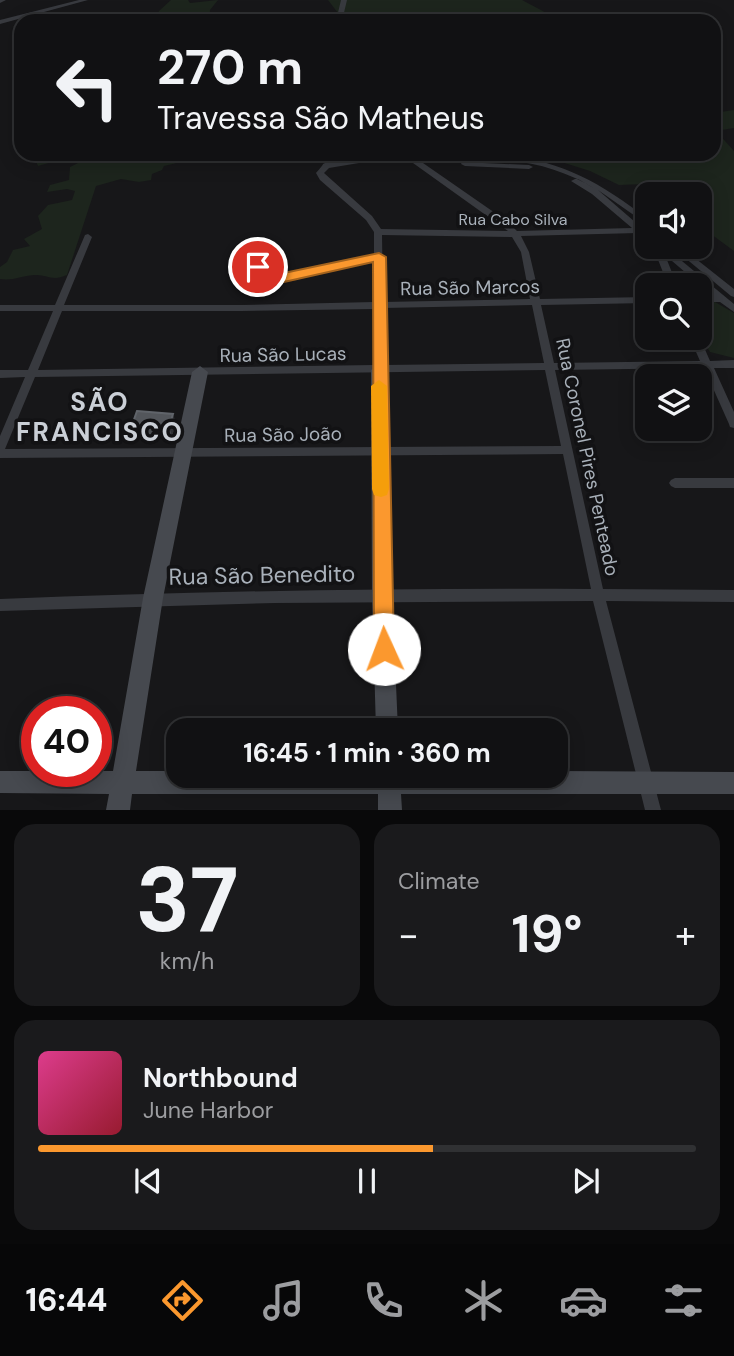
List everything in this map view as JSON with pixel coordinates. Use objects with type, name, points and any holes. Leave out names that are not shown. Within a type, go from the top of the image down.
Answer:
[{"type":"street","points":[[31,14],[85,0]]},
{"type":"street","points":[[387,718],[382,594],[378,232],[369,218],[320,173],[323,168],[351,162],[415,161]]},
{"type":"street","name":"Rua Coronel Pires Penteado","points":[[415,161],[492,213],[515,234],[525,252],[598,594],[653,810]]},
{"type":"street","points":[[451,161],[460,164],[526,167],[565,177],[595,192],[635,222]]},
{"type":"street","name":"Rua Cabo Silva","points":[[378,232],[515,234],[635,230]]},
{"type":"street","points":[[0,451],[88,237]]},
{"type":"street","points":[[244,248],[266,274],[277,278],[379,257]]},
{"type":"street","points":[[674,259],[734,309]]},
{"type":"street","points":[[691,259],[734,294]]},
{"type":"street","points":[[712,299],[722,299]]},
{"type":"street","name":"Rua São Marcos","points":[[0,308],[635,300]]},
{"type":"street","name":"Rua São Lucas","points":[[712,365],[734,364]]},
{"type":"street","name":"Rua São Lucas","points":[[0,374],[635,366]]},
{"type":"street","points":[[118,810],[153,598],[200,372]]},
{"type":"street","points":[[712,376],[734,424]]},
{"type":"street","name":"Rua São João","points":[[0,451],[182,453],[566,450]]},
{"type":"street","points":[[675,483],[734,483]]},
{"type":"street","name":"Rua São Benedito","points":[[0,605],[153,598],[382,594],[734,596]]},
{"type":"street","points":[[0,782],[166,782]]},
{"type":"street","points":[[568,782],[734,783]]},
{"type":"street","points":[[389,788],[390,810]]},
{"type":"shaded area","points":[[171,0],[188,0],[190,3],[218,0],[210,14],[158,14]]},
{"type":"shaded area","points":[[328,0],[522,0],[548,14],[339,14]]},
{"type":"shaded area","points":[[734,110],[734,128],[721,130],[721,112]]},
{"type":"shaded area","points":[[721,137],[734,151],[734,251],[712,235],[712,182],[635,182],[635,184],[619,185],[590,171],[558,161],[721,161]]},
{"type":"shaded area","points":[[36,161],[56,161],[38,166]]},
{"type":"shaded area","points":[[185,161],[164,166],[162,170],[152,174],[151,180],[139,182],[121,179],[96,186],[67,275],[57,278],[34,275],[0,279],[0,267],[7,262],[13,250],[30,246],[24,239],[42,229],[38,216],[48,205],[72,200],[75,191],[67,189],[47,192],[50,185],[69,180],[70,167],[80,162]]},
{"type":"shaded area","points":[[712,302],[734,313],[734,358],[709,350],[712,350]]},
{"type":"building","points":[[137,411],[173,414],[169,427],[131,428]]},
{"type":"slow traffic","points":[[379,386],[381,489]]},
{"type":"district","name":"SÃO FRANCISCO","points":[[100,417]]},
{"type":"route","points":[[258,267],[270,277],[277,278],[379,257],[384,649]]}]
